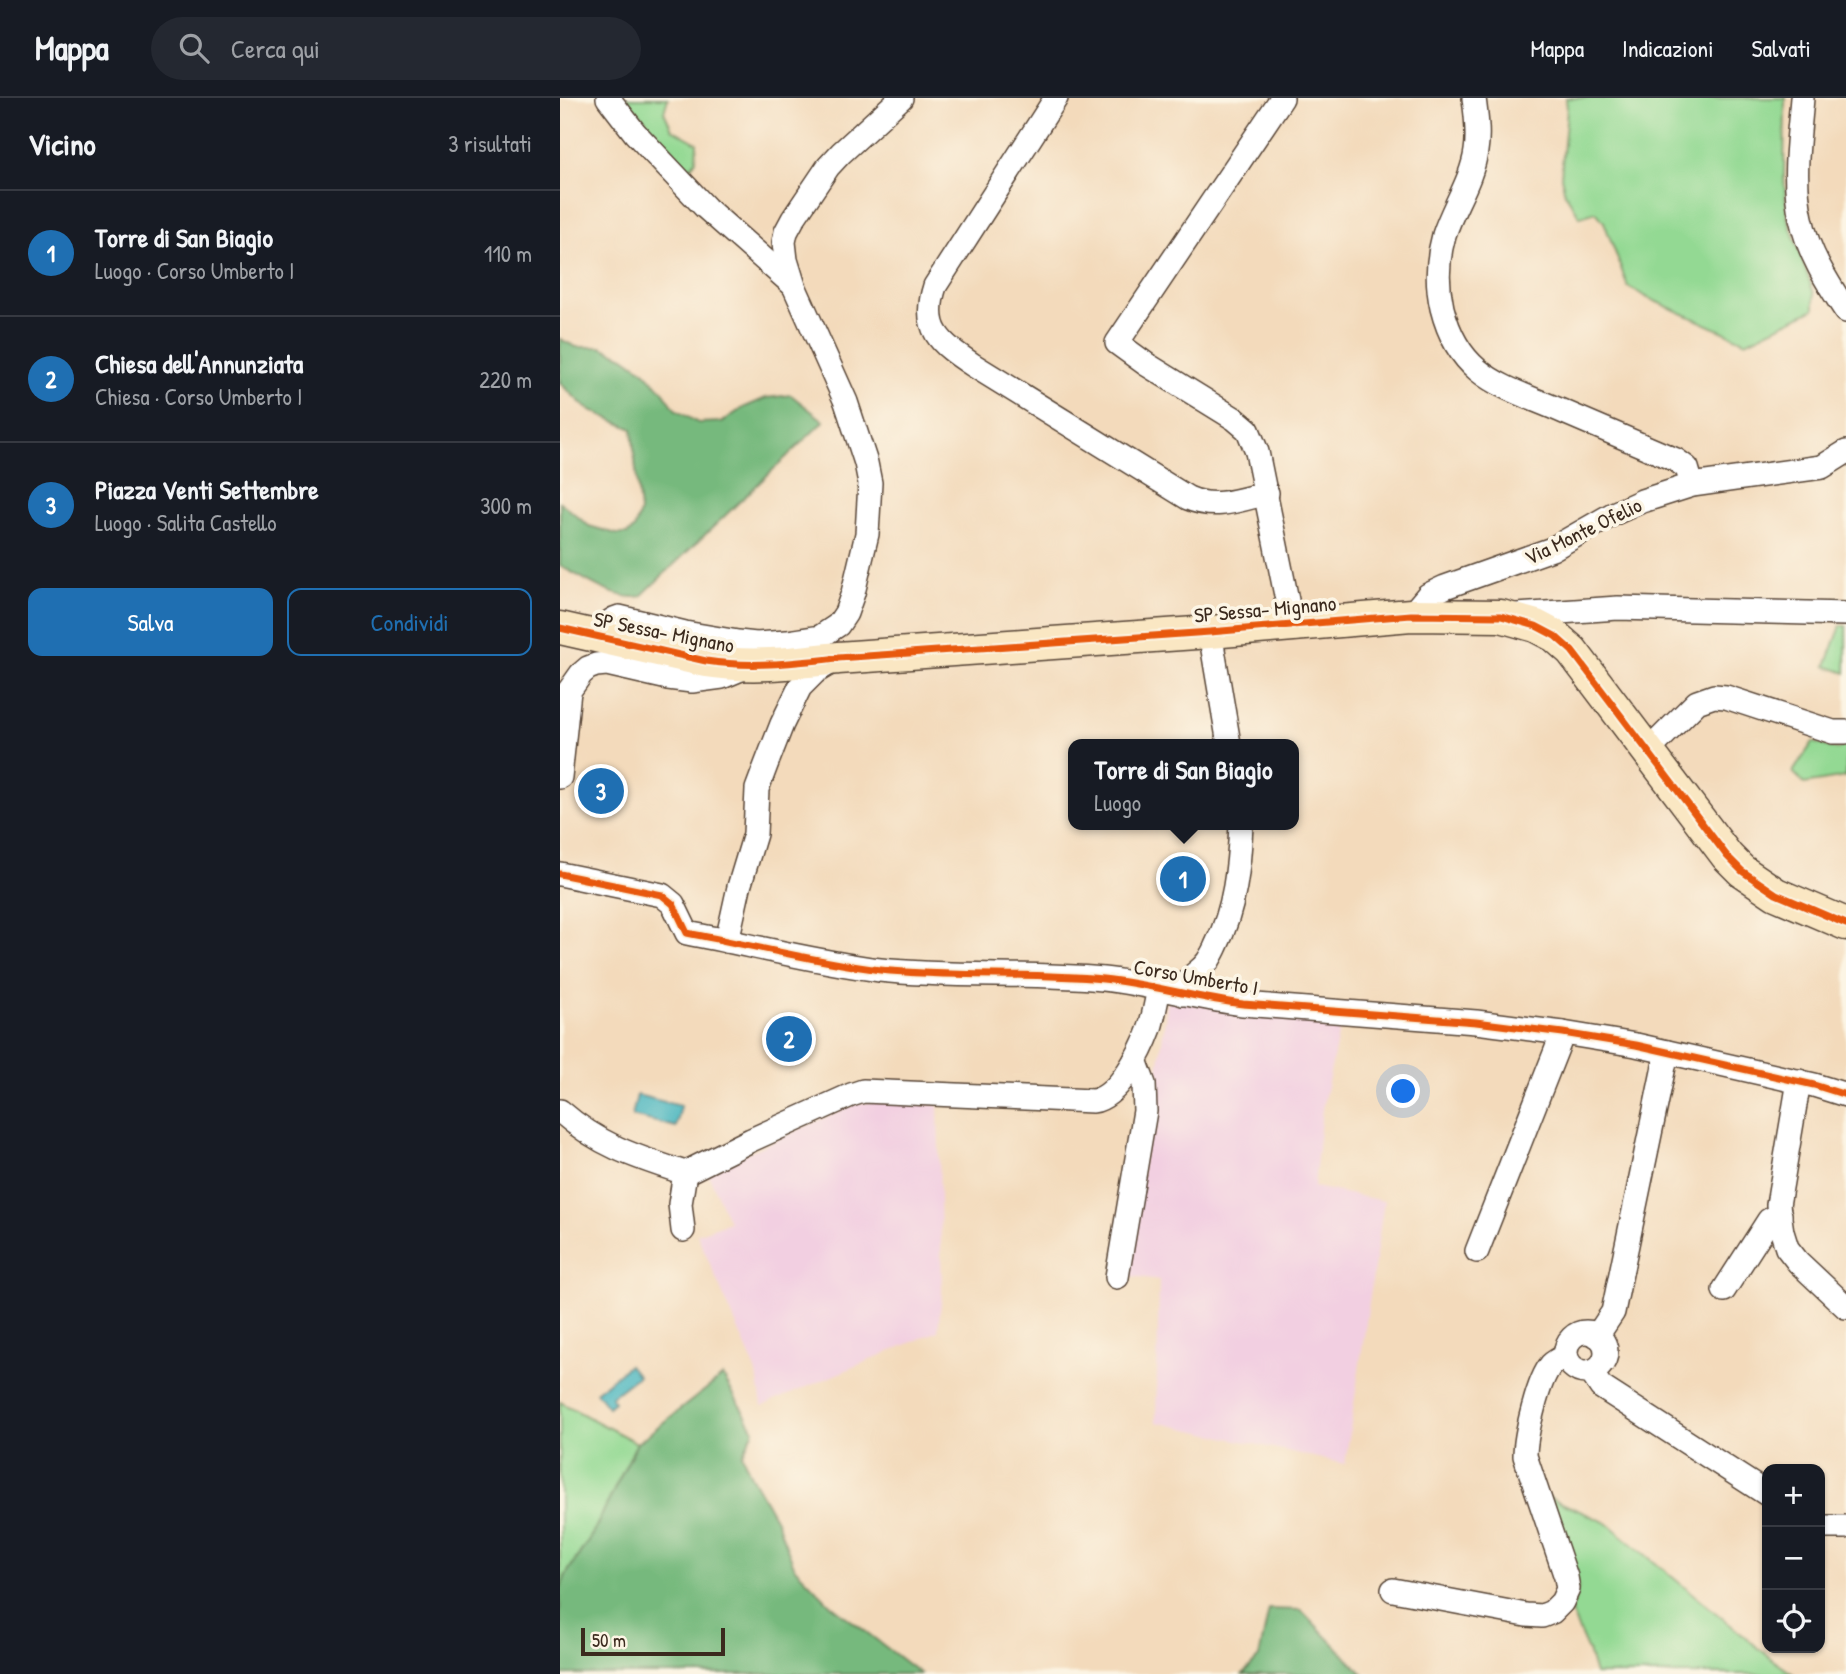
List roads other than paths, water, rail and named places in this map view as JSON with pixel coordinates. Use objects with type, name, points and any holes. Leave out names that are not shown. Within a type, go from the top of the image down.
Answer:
[{"type":"street","points":[[608,98],[635,133],[706,208],[794,286]]},
{"type":"street","points":[[604,638],[606,626],[619,617],[738,642],[787,642],[820,638],[838,625],[846,613],[867,534],[870,483],[846,402],[794,286],[784,249],[786,232],[793,219],[834,160],[901,98]]},
{"type":"street","points":[[1056,98],[935,286],[930,316],[938,338],[948,349],[1188,498],[1201,503],[1223,503],[1266,493]]},
{"type":"street","points":[[1282,98],[1117,343],[1248,430],[1257,452],[1292,625]]},
{"type":"street","points":[[1474,98],[1478,128],[1476,152],[1445,234],[1437,265],[1437,284],[1446,324],[1457,347],[1478,371],[1509,390],[1676,460],[1687,468],[1692,485]]},
{"type":"street","points":[[1802,98],[1797,185],[1801,218],[1810,247],[1825,278],[1846,311]]},
{"type":"street","name":"Via Monte Ofelio","points":[[1411,615],[1428,595],[1552,549],[1613,513],[1642,501],[1692,485],[1822,467],[1846,452]]},
{"type":"street","points":[[1502,616],[1618,608],[1846,614]]},
{"type":"street","name":"SP Sessa- Mignano","points":[[560,628],[706,661],[776,665],[838,658],[1411,615],[1502,616],[1536,626],[1555,636],[1572,651],[1727,856],[1742,871],[1776,894],[1846,924]]},
{"type":"street","points":[[1210,632],[1228,739]]},
{"type":"street","points":[[727,941],[755,834],[757,789],[782,724],[800,687],[815,672],[838,658]]},
{"type":"street","points":[[560,777],[565,683],[596,665],[617,666],[692,681],[722,677],[747,665]]},
{"type":"street","points":[[1647,752],[1697,702],[1714,696],[1726,696],[1833,732],[1846,732]]},
{"type":"street","points":[[1183,995],[1189,978],[1207,962],[1222,932],[1232,901],[1241,830]]},
{"type":"street","name":"Corso Umberto I","points":[[560,874],[662,895],[673,904],[687,933],[776,952],[881,970],[1036,974],[1127,982],[1183,995],[1263,1007],[1476,1022],[1563,1033],[1636,1045],[1846,1095]]},
{"type":"street","points":[[560,1111],[588,1134],[610,1146],[685,1173],[751,1140],[863,1091],[1101,1100],[1112,1091],[1135,1060],[1150,1027],[1159,989]]},
{"type":"street","points":[[1477,1251],[1563,1033]]},
{"type":"street","points":[[1597,1336],[1613,1312],[1667,1052]]},
{"type":"street","points":[[1117,1277],[1145,1111],[1144,1084],[1135,1060]]},
{"type":"street","points":[[1800,1082],[1778,1205],[1780,1215],[1787,1248],[1798,1262],[1846,1307]]},
{"type":"street","points":[[683,1230],[680,1204],[685,1173]]},
{"type":"street","points":[[1724,1290],[1769,1220],[1780,1215]]},
{"type":"street","points":[[1582,1333],[1597,1336],[1606,1351],[1599,1368],[1591,1372],[1575,1370],[1566,1356],[1569,1341],[1582,1333]]},
{"type":"street","points":[[1393,1590],[1526,1615],[1542,1616],[1552,1612],[1562,1602],[1568,1589],[1566,1577],[1525,1456],[1525,1441],[1542,1380],[1552,1364],[1566,1356]]},
{"type":"street","points":[[1591,1372],[1601,1387],[1762,1490]]},
{"type":"street","points":[[1825,1528],[1845,1530]]},
{"type":"water","points":[[637,1095],[681,1106],[676,1127],[632,1116]]},
{"type":"water","points":[[629,1365],[638,1376],[611,1397],[614,1402],[608,1407],[596,1392]]},
{"type":"place","name":"Piazza Venti Settembre","points":[[601,791]]},
{"type":"place","name":"Torre di San Biagio","points":[[1183,879]]},
{"type":"place","name":"Chiesa dell'Annunziata","points":[[789,1039]]}]
